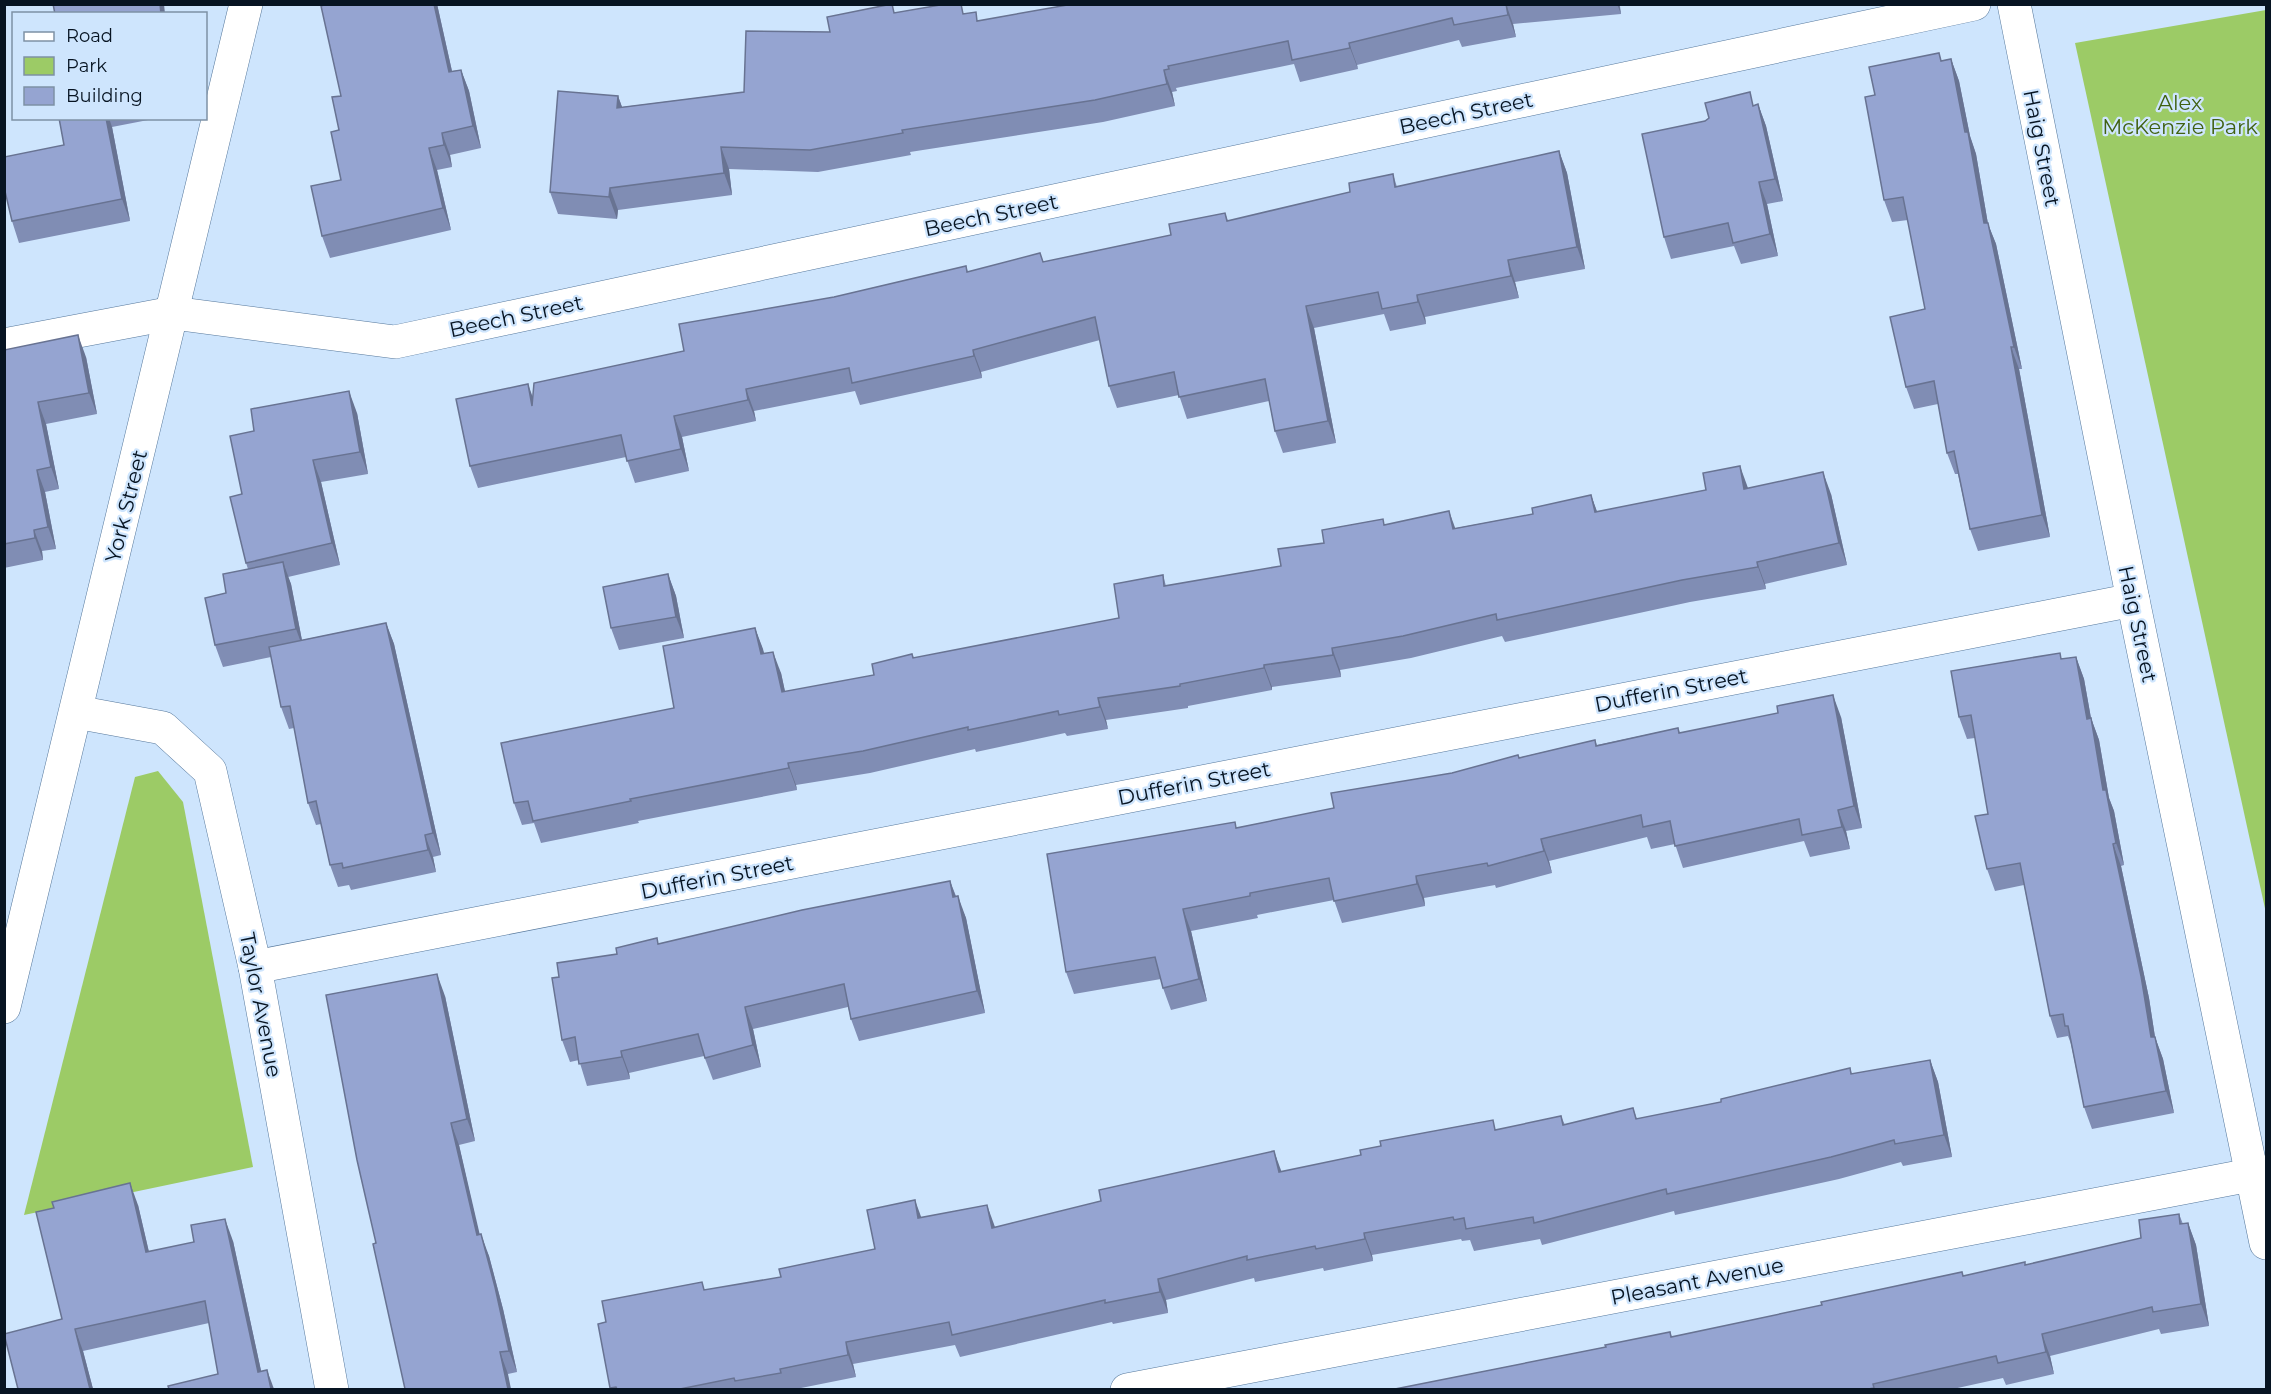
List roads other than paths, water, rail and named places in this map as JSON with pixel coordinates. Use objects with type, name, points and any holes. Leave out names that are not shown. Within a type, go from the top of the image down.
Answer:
[{"type":"street","name":"York Street","points":[[4,1007],[12,948],[76,712],[246,4]]},
{"type":"street","name":"Beech Street","points":[[4,345],[172,313],[395,342],[1974,4]]},
{"type":"street","name":"Haig Street","points":[[2014,4],[2133,600],[2259,1174],[2266,1243]]},
{"type":"street","name":"Dufferin Street","points":[[255,967],[2133,600]]},
{"type":"street","name":"Taylor Avenue","points":[[76,712],[163,728],[210,771],[255,967],[332,1389]]},
{"type":"street","name":"Pleasant Avenue","points":[[1127,1389],[2259,1174]]},
{"type":"park label","name":"Alex McKenzie Park","points":[[2180,114]]}]
